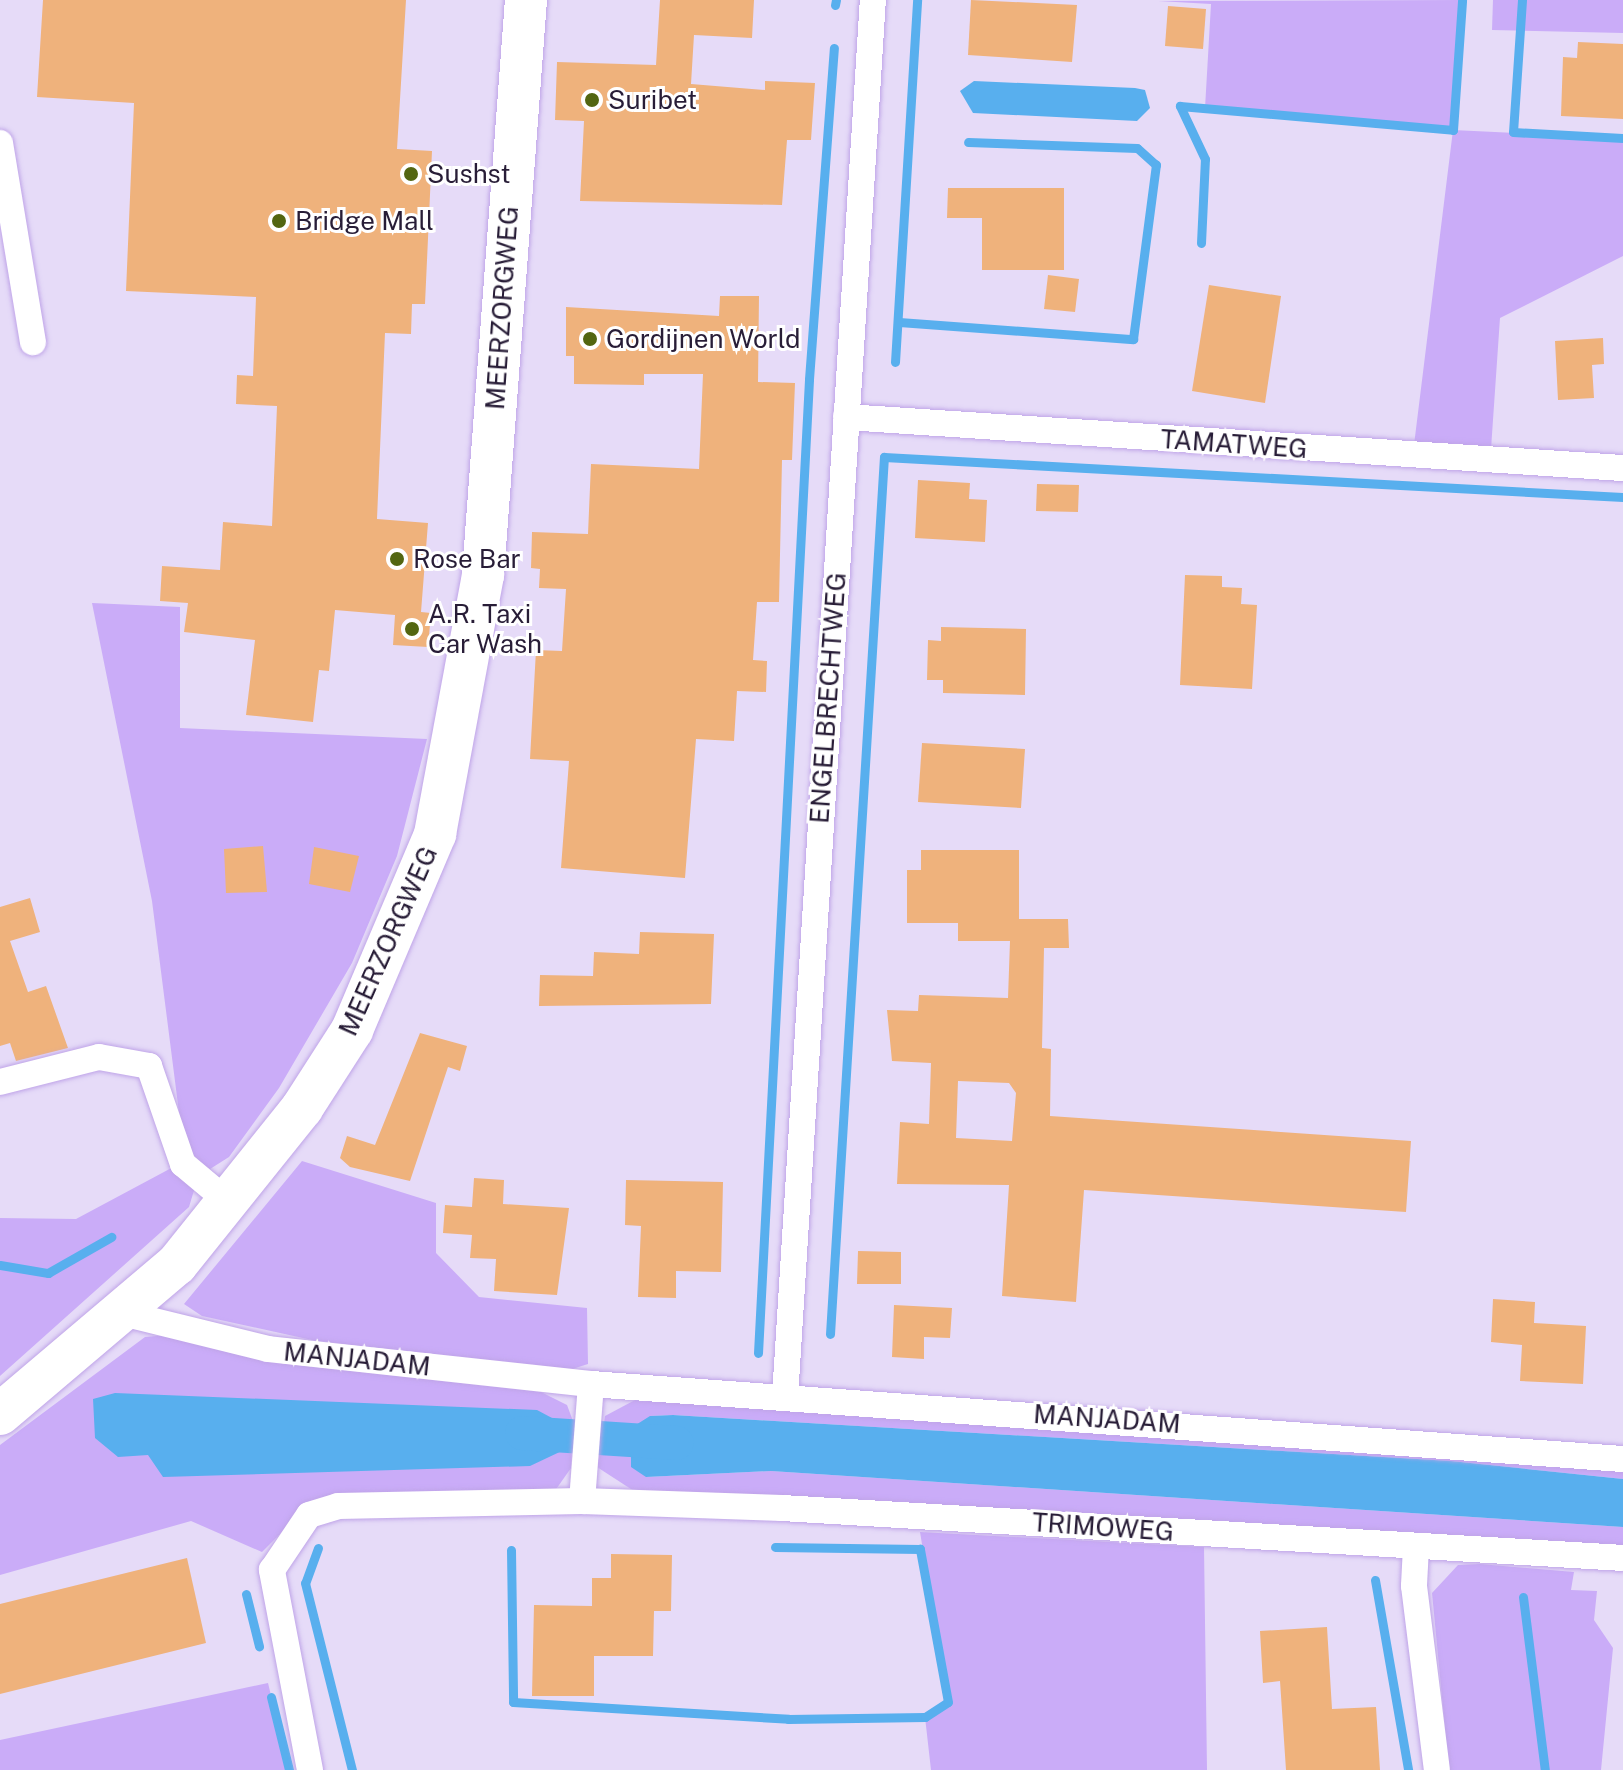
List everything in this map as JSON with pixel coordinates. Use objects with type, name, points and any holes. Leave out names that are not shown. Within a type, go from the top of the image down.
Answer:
[{"type":"main road","name":"MEERZORGWEG","points":[[0,1414],[126,1314],[302,1108],[352,1030],[435,834],[483,574],[526,0]]},
{"type":"street","name":"ENGELBRECHTWEG","points":[[785,1397],[873,0]]},
{"type":"street","points":[[0,143],[33,342]]},
{"type":"street","name":"TAMATWEG","points":[[846,417],[1623,468]]},
{"type":"street","points":[[0,1082],[99,1057],[149,1066],[183,1164],[226,1200]]},
{"type":"street","name":"MANJADAM","points":[[126,1314],[268,1349],[590,1394],[785,1397],[1623,1459]]},
{"type":"street","points":[[583,1492],[590,1394]]},
{"type":"street","name":"TRIMOWEG","points":[[310,1770],[272,1570],[309,1515],[338,1506],[583,1492],[1623,1558]]},
{"type":"street","points":[[1416,1547],[1414,1586],[1437,1770]]},
{"type":"shaded area","points":[[1462,0],[1453,130],[1205,108],[1211,4],[1158,1]]},
{"type":"shaded area","points":[[1493,0],[1623,0],[1623,33],[1492,30]]},
{"type":"shaded area","points":[[1453,130],[1623,138],[1623,256],[1500,318],[1491,449],[1414,445]]},
{"type":"shaded area","points":[[92,603],[180,607],[180,728],[427,739],[397,856],[352,963],[279,1088],[229,1157],[210,1169],[200,1167],[182,1136],[152,901]]},
{"type":"shaded area","points":[[302,1161],[436,1203],[436,1253],[479,1297],[587,1308],[588,1364],[566,1371],[312,1340],[202,1316],[184,1304]]},
{"type":"shaded area","points":[[177,1165],[195,1187],[189,1207],[0,1376],[0,1218],[76,1219]]},
{"type":"shaded area","points":[[169,1335],[279,1363],[541,1392],[567,1405],[573,1421],[571,1468],[552,1495],[306,1508],[262,1552],[191,1521],[0,1575],[0,1445],[145,1337]]},
{"type":"shaded area","points":[[635,1400],[1623,1465],[1623,1479],[1451,1461],[673,1415],[650,1416],[646,1477],[771,1471],[1623,1527],[1623,1546],[634,1491],[597,1467],[605,1416]]},
{"type":"shaded area","points":[[920,1532],[1204,1547],[1207,1770],[931,1770],[925,1717],[948,1702]]},
{"type":"shaded area","points":[[1458,1565],[1574,1572],[1571,1590],[1597,1591],[1594,1620],[1613,1648],[1601,1770],[1449,1770],[1432,1593]]},
{"type":"shaded area","points":[[268,1683],[289,1770],[0,1770],[0,1740]]},
{"type":"water","points":[[974,81],[1135,88],[1145,90],[1150,108],[1137,121],[973,113],[960,91]]},
{"type":"water","points":[[115,1393],[537,1410],[567,1426],[566,1449],[530,1466],[163,1477],[148,1455],[118,1457],[95,1438],[93,1399]]},
{"type":"water","points":[[650,1416],[1451,1461],[1623,1479],[1623,1527],[771,1471],[646,1477],[631,1467],[631,1428]]},
{"type":"building","points":[[43,0],[406,0],[397,149],[432,151],[425,304],[412,304],[411,334],[385,333],[377,519],[428,523],[421,612],[431,613],[428,647],[393,645],[395,615],[335,610],[329,671],[319,670],[313,722],[246,715],[255,640],[184,632],[188,603],[160,601],[162,566],[220,570],[223,522],[272,526],[277,406],[236,404],[237,375],[253,376],[256,297],[126,291],[134,103],[37,97]]},
{"type":"building","points":[[660,0],[754,0],[752,38],[694,35],[691,84],[765,90],[765,81],[815,83],[811,140],[787,140],[782,205],[580,201],[584,121],[555,120],[557,62],[656,65]]},
{"type":"building","points":[[971,0],[1077,5],[1072,62],[968,55]]},
{"type":"building","points":[[1168,6],[1206,9],[1203,49],[1165,46]]},
{"type":"building","points":[[1578,42],[1623,44],[1623,119],[1561,116],[1563,57],[1577,58]]},
{"type":"building","points":[[948,188],[1064,188],[1064,270],[982,270],[982,218],[947,218]]},
{"type":"building","points":[[1048,275],[1079,279],[1075,312],[1044,309]]},
{"type":"building","points":[[1209,285],[1281,296],[1265,403],[1192,391]]},
{"type":"building","points":[[720,296],[759,296],[758,382],[795,383],[792,460],[782,460],[779,602],[757,602],[753,660],[767,661],[766,692],[737,691],[734,741],[696,739],[685,878],[561,868],[569,761],[530,759],[536,650],[562,651],[566,589],[539,588],[540,569],[531,568],[532,532],[588,534],[591,464],[699,469],[703,374],[644,374],[644,385],[574,384],[574,356],[566,356],[566,307],[719,316]]},
{"type":"building","points":[[1603,338],[1604,364],[1592,365],[1594,398],[1558,400],[1555,341]]},
{"type":"building","points":[[918,480],[970,483],[969,499],[987,500],[985,542],[915,538]]},
{"type":"building","points":[[1037,484],[1079,485],[1078,512],[1036,511]]},
{"type":"building","points":[[1185,575],[1222,576],[1222,587],[1242,588],[1241,604],[1257,605],[1252,689],[1180,685]]},
{"type":"building","points":[[941,627],[1026,629],[1025,695],[943,693],[943,680],[927,680],[928,640],[941,641]]},
{"type":"building","points":[[922,743],[1025,749],[1021,808],[918,802]]},
{"type":"building","points":[[263,846],[267,892],[226,893],[224,849]]},
{"type":"building","points":[[314,847],[359,856],[350,892],[309,884]]},
{"type":"building","points":[[921,850],[1019,850],[1019,919],[1068,919],[1069,948],[1044,948],[1042,1048],[1051,1049],[1050,1116],[1411,1141],[1406,1212],[1084,1190],[1076,1302],[1002,1296],[1009,1185],[897,1184],[900,1122],[929,1124],[931,1063],[892,1061],[887,1010],[918,1011],[919,995],[1008,998],[1010,941],[958,941],[958,923],[907,923],[907,870],[921,870]],"holes":[[[958,1081],[1009,1083],[1016,1093],[1012,1141],[956,1138]]]},
{"type":"building","points":[[30,898],[40,932],[10,941],[28,992],[46,986],[68,1048],[16,1061],[10,1043],[0,1046],[0,907]]},
{"type":"building","points":[[640,932],[714,934],[711,1004],[539,1006],[540,975],[593,976],[594,952],[639,954]]},
{"type":"building","points":[[420,1033],[467,1046],[460,1071],[448,1067],[410,1181],[350,1167],[340,1158],[347,1136],[375,1145]]},
{"type":"building","points":[[474,1178],[504,1180],[503,1204],[569,1208],[557,1295],[494,1291],[496,1259],[470,1258],[472,1235],[443,1233],[445,1205],[472,1207]]},
{"type":"building","points":[[626,1180],[723,1182],[721,1272],[676,1271],[676,1298],[638,1297],[641,1226],[625,1225]]},
{"type":"building","points":[[858,1251],[901,1252],[901,1284],[857,1284]]},
{"type":"building","points":[[1493,1299],[1535,1302],[1534,1323],[1586,1326],[1583,1384],[1520,1381],[1522,1345],[1491,1342]]},
{"type":"building","points":[[894,1305],[952,1308],[950,1338],[924,1337],[924,1359],[892,1357]]},
{"type":"building","points":[[611,1554],[672,1555],[671,1611],[654,1611],[653,1656],[594,1656],[594,1696],[532,1696],[534,1605],[592,1606],[592,1578],[611,1578]]},
{"type":"building","points":[[187,1558],[206,1643],[0,1694],[0,1604]]},
{"type":"building","points":[[1327,1627],[1332,1709],[1376,1707],[1380,1770],[1286,1770],[1280,1681],[1263,1683],[1260,1631]]},
{"type":"waterway","points":[[835,5],[836,0]]},
{"type":"waterway","points":[[895,362],[917,0]]},
{"type":"waterway","points":[[1201,243],[1205,159],[1180,106],[1453,130],[1462,0]]},
{"type":"waterway","points":[[1522,0],[1513,132],[1623,138]]},
{"type":"waterway","points":[[758,1353],[809,379],[834,48]]},
{"type":"waterway","points":[[899,322],[1133,339],[1156,165],[1137,148],[968,142]]},
{"type":"waterway","points":[[830,1334],[884,457],[1623,497]]},
{"type":"waterway","points":[[0,1265],[48,1273],[111,1237]]},
{"type":"waterway","points":[[522,1433],[677,1443]]},
{"type":"waterway","points":[[511,1550],[513,1702],[788,1719],[925,1717],[948,1702],[920,1549],[775,1547]]},
{"type":"waterway","points":[[318,1548],[305,1583],[352,1770]]},
{"type":"waterway","points":[[1375,1580],[1408,1770]]},
{"type":"waterway","points":[[246,1594],[259,1646]]},
{"type":"waterway","points":[[1523,1597],[1545,1770]]},
{"type":"waterway","points":[[271,1697],[289,1770]]},
{"type":"place","name":"Suribet","points":[[592,100]]},
{"type":"place","name":"Sushst","points":[[411,174]]},
{"type":"place","name":"Bridge Mall","points":[[279,221]]},
{"type":"place","name":"Gordijnen World","points":[[590,339]]},
{"type":"place","name":"Rose Bar","points":[[397,559]]},
{"type":"place","name":"A.R. Taxi Car Wash","points":[[412,629]]}]
